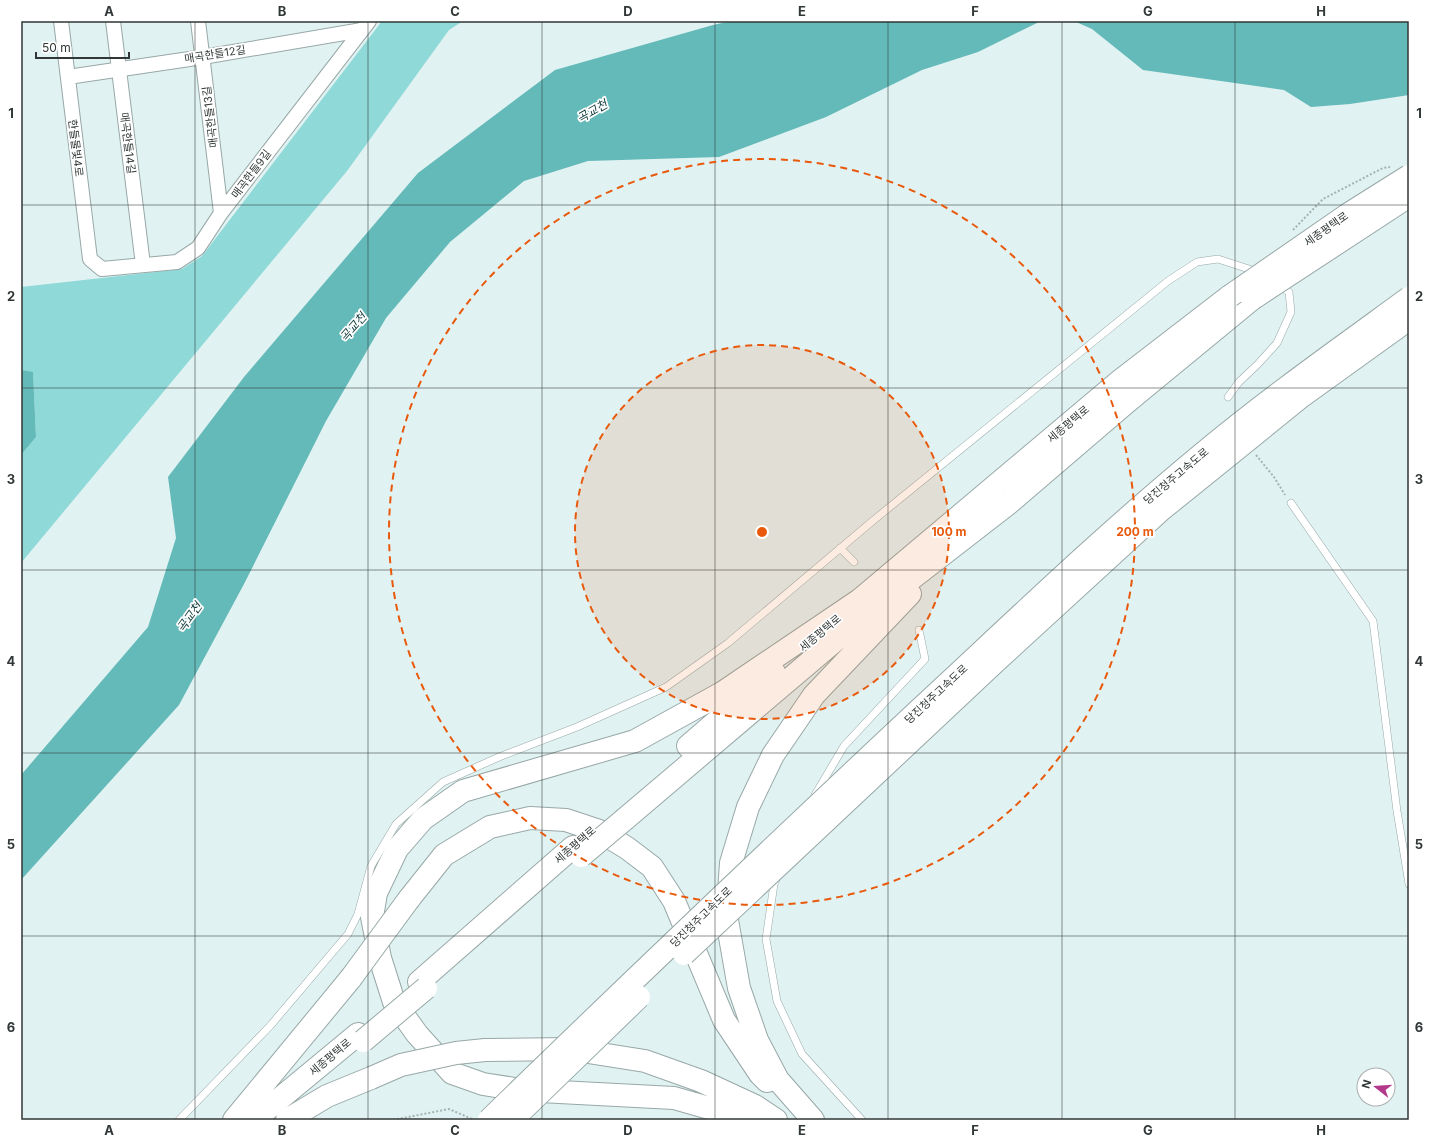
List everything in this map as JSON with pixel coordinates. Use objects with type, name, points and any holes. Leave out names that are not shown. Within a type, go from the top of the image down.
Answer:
[{"type":"highway","name":"세종평택로","points":[[621,814],[740,701],[1121,380],[1230,296],[1347,215],[1409,176]]},
{"type":"highway","name":"세종평택로","points":[[270,1120],[360,1038],[621,814],[871,610],[1009,503],[1127,402],[1252,299],[1409,196]]},
{"type":"highway","name":"당진청주고속도로","points":[[489,1120],[839,785],[1064,575],[1144,503],[1253,412],[1409,298]]},
{"type":"highway","name":"당진청주고속도로","points":[[512,1120],[682,956],[1099,566],[1161,510],[1302,396],[1409,319]]},
{"type":"highway","points":[[812,1120],[778,1080],[757,1040],[739,988],[727,920],[731,863],[748,807],[773,755],[814,696],[961,540]]},
{"type":"highway","points":[[745,1120],[737,1116],[674,1098],[521,1090],[483,1084],[452,1073],[417,1034],[394,1002],[380,958],[372,917],[376,893],[397,849],[424,819],[463,791],[635,741],[722,692],[860,599]]},
{"type":"highway","points":[[234,1120],[351,978],[409,899],[444,855],[490,827],[530,818],[566,820],[599,831],[627,848],[652,867],[674,901],[724,1020],[760,1074],[809,1120]]},
{"type":"highway","name":"세종평택로","points":[[254,1120],[360,1038]]},
{"type":"highway","points":[[288,1120],[327,1096],[401,1065],[456,1053],[485,1050],[569,1049],[645,1061],[701,1080],[755,1106],[776,1120]]},
{"type":"street","name":"한들물빛4로","points":[[61,21],[90,259],[102,269]]},
{"type":"street","name":"매곡한들14길","points":[[113,21],[143,265]]},
{"type":"street","name":"매곡한들13길","points":[[198,21],[221,213]]},
{"type":"street","name":"매곡한들12길","points":[[68,77],[202,57],[365,25]]},
{"type":"street","name":"매곡한들9길","points":[[102,269],[177,262],[198,248],[221,213],[365,25]]},
{"type":"lane","points":[[179,1120],[270,1026],[348,934],[358,914],[371,866],[396,824],[443,782],[500,757],[577,727],[666,687],[728,643],[840,548],[1168,281],[1197,262],[1218,259],[1254,270],[1289,292],[1291,312],[1278,343],[1239,382],[1228,397]]},
{"type":"lane","points":[[1291,503],[1373,621],[1396,803],[1409,884]]},
{"type":"lane","points":[[840,548],[854,562]]},
{"type":"lane","points":[[862,1120],[802,1054],[777,1001],[766,939],[774,884],[800,822],[844,746],[925,659],[920,630]]},
{"type":"path","points":[[393,1120],[450,1109],[475,1120]]},
{"type":"shaded area","points":[[382,21],[463,21],[449,30],[347,171],[21,563],[21,455],[36,437],[33,373],[21,370],[21,287],[182,269],[202,256]]},
{"type":"water","name":"곡교천","points":[[731,21],[1041,21],[978,52],[922,70],[826,117],[719,157],[588,161],[524,181],[450,242],[386,318],[326,421],[244,584],[179,705],[21,880],[21,775],[148,627],[176,538],[168,477],[244,377],[418,173],[555,70]]},
{"type":"water","points":[[1074,21],[1409,21],[1409,95],[1350,104],[1311,107],[1284,90],[1143,70],[1092,29]]},
{"type":"water","points":[[21,370],[33,372],[36,437],[21,455]]}]
